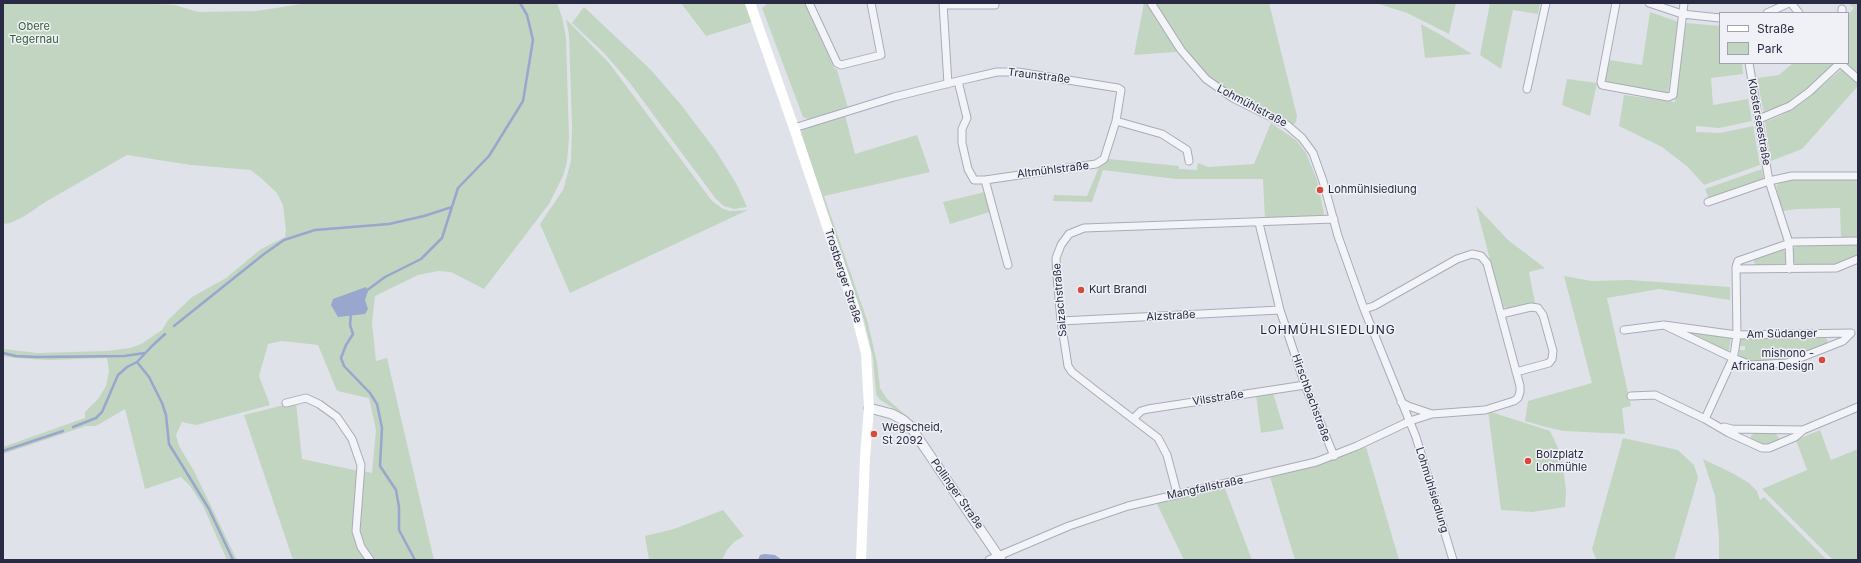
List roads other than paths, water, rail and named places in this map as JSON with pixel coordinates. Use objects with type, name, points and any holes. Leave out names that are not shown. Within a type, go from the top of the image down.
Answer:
[{"type":"main road","name":"Trostberger Straße","points":[[750,3],[794,128],[861,330],[868,364],[869,408],[865,457],[861,560]]},
{"type":"street","points":[[809,3],[837,63],[841,65],[881,55],[871,3]]},
{"type":"street","name":"Lohmühlstraße","points":[[1151,3],[1188,59],[1213,85],[1250,108],[1288,125],[1302,138],[1317,162],[1334,219]]},
{"type":"street","points":[[1527,89],[1546,3]]},
{"type":"street","points":[[1616,3],[1601,82],[1602,85],[1668,97],[1673,95],[1684,3]]},
{"type":"street","points":[[1649,3],[1682,14],[1719,18]]},
{"type":"street","points":[[1769,12],[1790,3],[1798,12]]},
{"type":"street","points":[[948,84],[943,4],[995,5]]},
{"type":"street","name":"Klosterseestraße","points":[[1749,64],[1769,181]]},
{"type":"street","points":[[1759,119],[1790,106],[1809,92],[1839,64]]},
{"type":"street","points":[[1841,64],[1858,78]]},
{"type":"street","name":"Traunstraße","points":[[794,128],[894,98],[997,72],[1018,72],[1118,88],[1121,92],[1116,121]]},
{"type":"street","points":[[958,81],[967,118],[961,134],[968,168],[974,180],[985,180],[1008,265]]},
{"type":"street","points":[[1116,121],[1162,134],[1187,150],[1189,162]]},
{"type":"street","name":"Altmühlstraße","points":[[985,180],[1096,164],[1104,158],[1107,153],[1116,121]]},
{"type":"street","points":[[1708,202],[1769,181],[1792,176],[1858,176]]},
{"type":"street","points":[[1769,181],[1789,243],[1790,269]]},
{"type":"street","name":"Salzachstraße","points":[[1177,493],[1167,455],[1160,440],[1070,369],[1066,356],[1061,321],[1056,258],[1060,245],[1071,233],[1089,228],[1259,223],[1334,219]]},
{"type":"street","name":"Lohmühlsiedlung","points":[[1334,219],[1364,309],[1410,421],[1453,560]]},
{"type":"street","name":"Hirschbachstraße","points":[[1259,223],[1280,310],[1305,385],[1334,456]]},
{"type":"street","points":[[1858,241],[1789,243],[1740,260],[1736,269],[1836,268],[1858,259]]},
{"type":"street","points":[[1364,309],[1374,306],[1457,259],[1476,254],[1485,258],[1488,263],[1516,372],[1520,392],[1518,398],[1514,401],[1485,410],[1432,414],[1410,421]]},
{"type":"street","points":[[1752,256],[1750,258],[1750,265],[1755,269]]},
{"type":"street","name":"Am Südanger","points":[[1705,418],[1733,358],[1737,335],[1736,269]]},
{"type":"street","points":[[1501,314],[1531,307],[1538,308],[1543,315],[1553,351],[1552,359],[1549,363],[1516,372]]},
{"type":"street","name":"Alzstraße","points":[[1061,321],[1280,310]]},
{"type":"street","name":"Am Südanger","points":[[1664,325],[1751,365],[1783,364],[1843,341],[1855,332]]},
{"type":"street","name":"Am Südanger","points":[[1624,330],[1664,325],[1737,335],[1855,332]]},
{"type":"street","points":[[1705,345],[1705,338],[1710,331]]},
{"type":"street","name":"Am Südanger","points":[[1827,333],[1830,340],[1830,345],[1827,348]]},
{"type":"street","name":"Vilsstraße","points":[[1134,418],[1141,411],[1148,409],[1305,385]]},
{"type":"street","points":[[1631,396],[1655,394],[1705,418],[1729,433],[1762,448],[1769,448],[1796,437],[1803,430],[1858,407]]},
{"type":"street","points":[[286,403],[306,398],[319,404],[337,417],[352,439],[361,466],[356,531],[361,546],[370,560]]},
{"type":"street","points":[[1401,402],[1408,406],[1432,414]]},
{"type":"street","name":"Pollinger Straße","points":[[869,408],[892,414],[910,426],[1000,558]]},
{"type":"street","name":"Mangfallstraße","points":[[989,560],[1000,558],[1069,526],[1102,514],[1177,493],[1269,474],[1334,456],[1410,421]]},
{"type":"street","points":[[1717,425],[1732,429],[1803,430]]},
{"type":"street","points":[[1749,442],[1748,434],[1753,430]]},
{"type":"street","points":[[1778,430],[1782,437],[1779,444]]},
{"type":"water","points":[[366,287],[368,291],[365,300],[368,309],[365,314],[338,317],[331,305],[333,299]]},
{"type":"water","points":[[760,555],[775,555],[782,560],[758,560]]},
{"type":"waterway","points":[[366,291],[385,277],[421,259],[442,238],[458,188],[489,156],[523,101],[533,40],[527,15],[520,3]]},
{"type":"waterway","points":[[174,326],[264,254],[284,240],[315,230],[389,224],[424,216],[452,207]]},
{"type":"waterway","points":[[351,313],[350,325],[353,334],[346,345],[341,358],[344,366],[370,393],[377,404],[382,428],[380,466],[396,490],[399,507],[399,530],[415,560]]},
{"type":"waterway","points":[[73,427],[96,418],[102,412],[118,375],[127,367],[137,362],[165,334]]},
{"type":"waterway","points":[[3,353],[16,356],[37,357],[124,356],[145,353]]},
{"type":"waterway","points":[[137,362],[149,377],[162,403],[166,415],[169,444],[209,509],[233,560]]},
{"type":"waterway","points":[[3,451],[63,431]]},
{"type":"place","name":"Lohmühlsiedlung","points":[[1320,190]]},
{"type":"place","name":"Kurt Brandl","points":[[1081,290]]},
{"type":"place","name":"mishono - Africana Design","points":[[1822,360]]},
{"type":"place","name":"Wegscheid, St 2092","points":[[874,434]]},
{"type":"place","name":"Bolzplatz Lohmühle","points":[[1528,461]]},
{"type":"district","name":"LOHMÜHLSIEDLUNG","points":[[1328,330]]},
{"type":"park label","name":"Obere Tegernau","points":[[34,33]]}]
